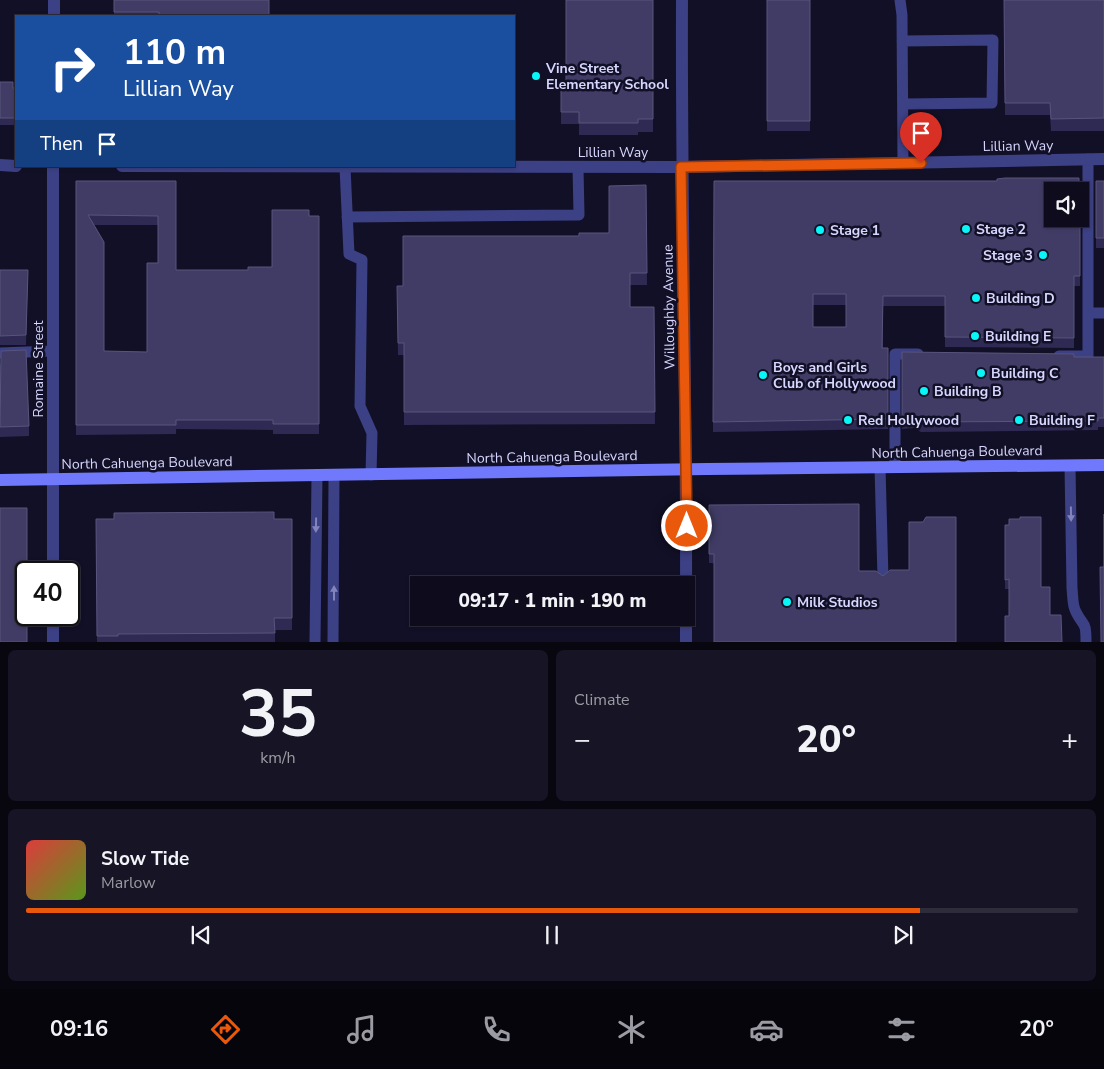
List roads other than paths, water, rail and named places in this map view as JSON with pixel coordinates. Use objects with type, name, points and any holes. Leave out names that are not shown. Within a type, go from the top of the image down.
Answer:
[{"type":"main road","name":"North Cahuenga Boulevard","points":[[0,480],[687,469],[1104,465]]},
{"type":"street","points":[[54,0],[54,15]]},
{"type":"street","name":"Willoughby Avenue","points":[[682,0],[681,167],[687,469],[686,576]]},
{"type":"street","name":"Lillian Way","points":[[346,167],[681,167],[1104,159]]},
{"type":"street","points":[[0,165],[15,166]]},
{"type":"street","name":"Romaine Street","points":[[53,167],[53,561]]},
{"type":"street","points":[[53,626],[53,642]]},
{"type":"street","points":[[686,626],[686,642]]},
{"type":"lane","points":[[900,0],[903,163]]},
{"type":"lane","points":[[902,41],[993,40],[992,103],[903,104]]},
{"type":"lane","points":[[1049,356],[1088,356],[1088,159]]},
{"type":"lane","points":[[346,167],[349,254],[362,260],[360,406],[372,433],[371,475]]},
{"type":"lane","points":[[347,216],[579,214],[578,167]]},
{"type":"lane","points":[[1088,313],[1104,313]]},
{"type":"lane","points":[[0,353],[53,351]]},
{"type":"lane","points":[[895,467],[895,354],[933,354]]},
{"type":"lane","points":[[1070,466],[1074,606],[1077,615],[1086,625],[1086,642]]},
{"type":"lane","points":[[880,468],[883,578]]},
{"type":"lane","points":[[315,642],[316,476]]},
{"type":"lane","points":[[333,642],[334,476]]},
{"type":"place","name":"Vine Street Elementary School","points":[[536,76]]},
{"type":"place","name":"Stage 2","points":[[966,229]]},
{"type":"place","name":"Stage 1","points":[[820,230]]},
{"type":"place","name":"Stage 3","points":[[1043,255]]},
{"type":"place","name":"Building D","points":[[976,298]]},
{"type":"place","name":"Building E","points":[[975,336]]},
{"type":"place","name":"Building C","points":[[981,373]]},
{"type":"place","name":"Boys and Girls Club of Hollywood","points":[[763,375]]},
{"type":"place","name":"Building B","points":[[924,391]]},
{"type":"place","name":"Red Hollywood","points":[[848,420]]},
{"type":"place","name":"Building F","points":[[1019,420]]},
{"type":"place","name":"Milk Studios","points":[[787,602]]}]
